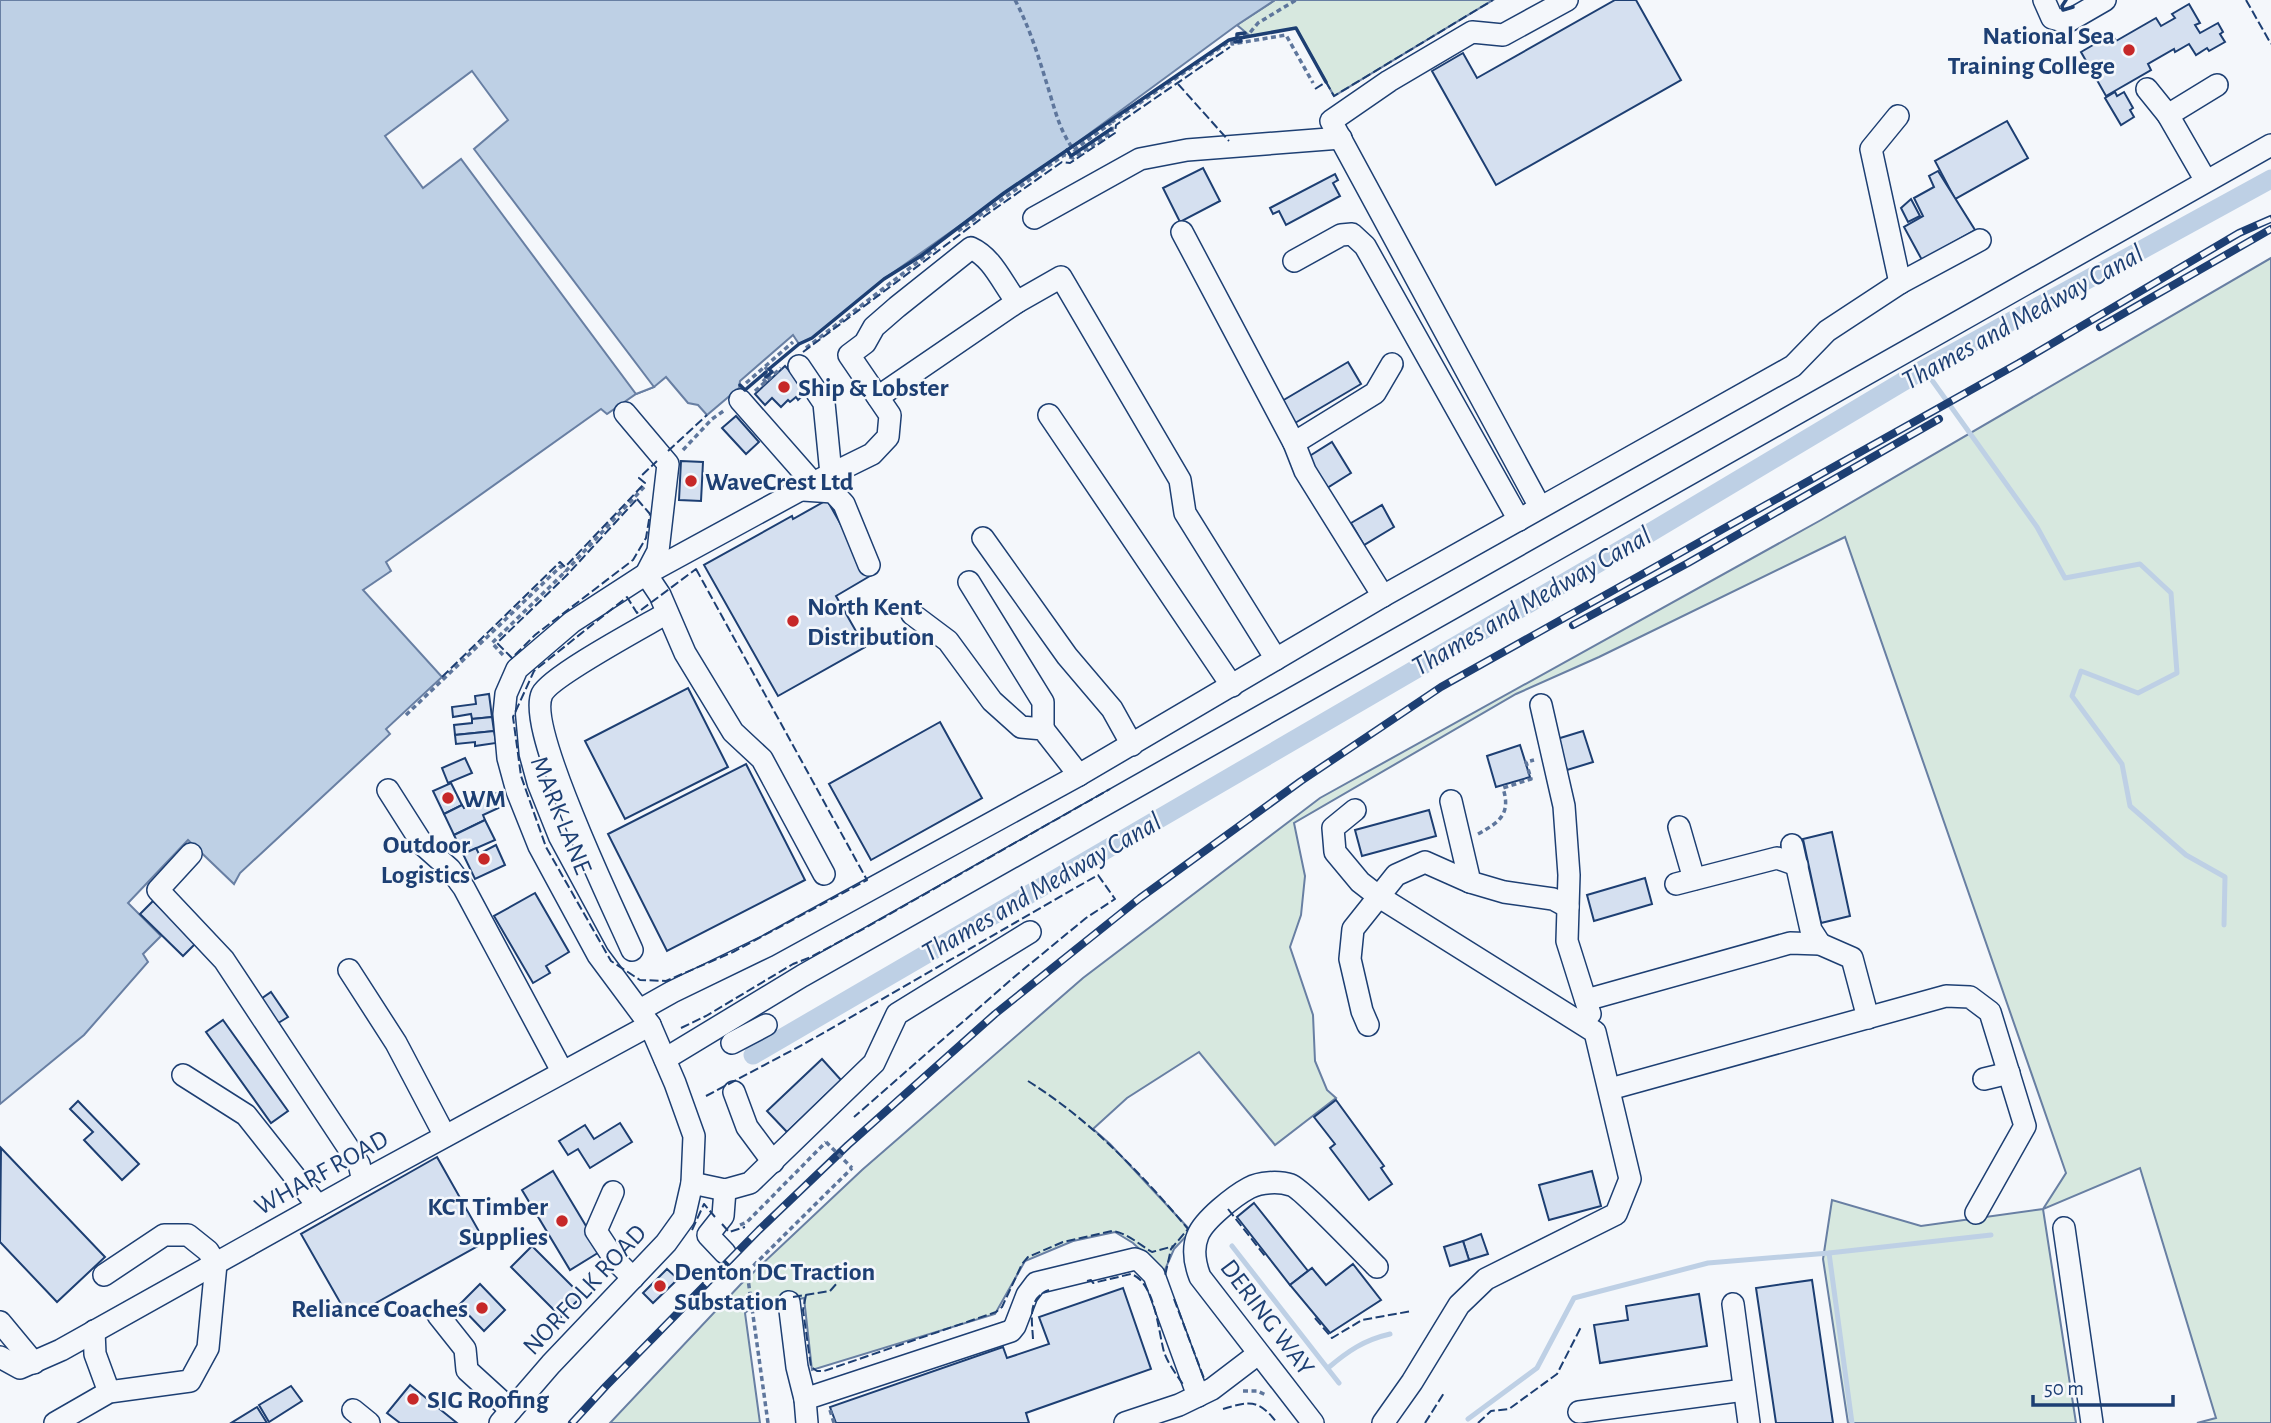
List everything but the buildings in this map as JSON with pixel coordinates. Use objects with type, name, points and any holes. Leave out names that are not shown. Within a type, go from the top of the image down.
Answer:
[{"type":"street","points":[[1539,507],[1332,121],[1389,81],[1472,32],[1503,36],[1567,0]]},
{"type":"street","points":[[2049,3],[2052,18],[2067,22],[2105,0]]},
{"type":"street","points":[[2168,115],[2217,85]]},
{"type":"street","points":[[2147,89],[2168,115],[2206,181]]},
{"type":"street","points":[[1898,117],[1871,149],[1900,283]]},
{"type":"street","points":[[1034,218],[1140,159],[1187,150],[1341,138]]},
{"type":"street","points":[[665,1059],[802,976],[2271,145]]},
{"type":"street","points":[[1182,232],[1294,443],[1306,471],[1383,596]]},
{"type":"street","points":[[1294,261],[1341,235],[1352,234],[1365,246],[1519,520]]},
{"type":"street","name":"WHARF ROAD","points":[[27,1366],[562,1071],[645,1017],[672,992],[767,946],[1079,775],[1383,596],[1793,366],[1827,331],[1900,283],[1980,240]]},
{"type":"street","name":"MARK LANE","points":[[692,1183],[694,1136],[665,1059],[645,1017],[598,955],[539,846],[517,791],[508,758],[504,714],[506,695],[517,669],[572,622],[646,573],[872,454],[888,437],[890,415],[849,355],[865,343],[874,327],[971,247],[990,260],[1017,302]]},
{"type":"street","points":[[878,397],[1017,302],[1061,277],[1180,480],[1185,513],[1276,659]]},
{"type":"street","points":[[1294,443],[1375,393],[1392,364]]},
{"type":"street","points":[[799,366],[824,403],[815,483]]},
{"type":"street","points":[[742,392],[815,483],[833,492],[844,504],[869,565]]},
{"type":"street","points":[[625,413],[668,464],[658,551],[646,573],[660,595],[685,653],[705,687],[733,732],[762,759],[824,874]]},
{"type":"street","points":[[1049,415],[1232,686]]},
{"type":"street","points":[[983,538],[1067,656],[1112,709],[1132,745]]},
{"type":"street","points":[[969,582],[1043,702],[1044,729],[1079,775]]},
{"type":"street","points":[[632,950],[565,796],[545,735],[539,706],[541,695],[547,687],[577,666],[667,613]]},
{"type":"street","points":[[912,614],[948,641],[992,701],[1021,727],[1044,729]]},
{"type":"street","points":[[1383,1423],[1412,1382],[1459,1305],[1486,1279],[1616,1214],[1630,1179],[1595,1032],[1567,941],[1569,875],[1564,807],[1541,705]]},
{"type":"street","points":[[388,790],[423,845],[450,869],[464,888],[562,1071]]},
{"type":"street","points":[[1451,801],[1470,882]]},
{"type":"street","points":[[1355,810],[1333,828],[1335,852],[1360,882],[1378,896],[1595,1032]]},
{"type":"street","points":[[1679,827],[1685,882],[1795,855],[1811,930],[1819,944]]},
{"type":"street","points":[[191,854],[159,890],[224,960],[359,1164],[363,1181]]},
{"type":"street","points":[[1368,1025],[1350,959],[1353,929],[1396,876],[1425,862],[1470,882],[1504,892],[1553,899],[1568,907]]},
{"type":"street","points":[[692,1183],[725,1190],[750,1184],[874,1063],[897,1014],[1030,932]]},
{"type":"street","points":[[1586,1000],[1790,943],[1819,944],[1852,958],[1868,1018]]},
{"type":"street","points":[[349,970],[396,1043],[445,1136]]},
{"type":"street","points":[[1609,1090],[1947,996],[1969,997],[1990,1012],[2025,1126],[1976,1213]]},
{"type":"street","points":[[732,1043],[766,1025]]},
{"type":"street","points":[[1984,1079],[2009,1073]]},
{"type":"street","points":[[183,1075],[246,1115],[318,1206]]},
{"type":"street","points":[[734,1092],[747,1127],[772,1162]]},
{"type":"street","name":"DERING WAY","points":[[1313,1423],[1207,1287],[1196,1265],[1198,1236],[1223,1207],[1250,1187],[1272,1182],[1293,1185],[1377,1267]]},
{"type":"street","name":"NORFOLK ROAD","points":[[506,1416],[551,1364],[666,1243],[684,1218],[692,1183]]},
{"type":"street","points":[[725,1190],[723,1216],[708,1235],[725,1254]]},
{"type":"street","points":[[613,1192],[596,1231],[615,1260],[633,1278]]},
{"type":"street","points":[[2064,1228],[2092,1423]]},
{"type":"street","points":[[55,1423],[109,1392],[190,1381],[208,1348],[216,1264],[208,1251],[188,1235],[164,1235],[104,1275]]},
{"type":"street","points":[[805,1399],[1006,1333],[1015,1326],[1027,1295],[1036,1283],[1135,1259],[1154,1275],[1187,1408]]},
{"type":"street","points":[[789,1302],[807,1423]]},
{"type":"street","points":[[1733,1304],[1749,1423]]},
{"type":"street","points":[[438,1315],[465,1349],[467,1370],[506,1416]]},
{"type":"street","points":[[0,1322],[27,1366]]},
{"type":"street","points":[[94,1331],[95,1354],[109,1392]]},
{"type":"street","points":[[1125,1423],[1187,1408],[1258,1354]]},
{"type":"street","points":[[0,1357],[27,1366]]},
{"type":"street","points":[[1579,1412],[1744,1390]]},
{"type":"path","points":[[1015,0],[1028,23],[1062,131],[1074,150],[1112,122]]},
{"type":"path","points":[[1296,0],[1258,23],[1248,35],[1239,36],[1239,40],[1232,41],[1233,44],[1286,35],[1313,83]]},
{"type":"path","points":[[742,392],[793,342]]},
{"type":"path","points":[[765,367],[769,372],[762,378],[767,383]]},
{"type":"path","points":[[406,715],[561,566],[565,572]]},
{"type":"path","points":[[1460,840],[1470,838],[1500,819],[1507,803],[1503,788],[1531,779],[1526,762],[1544,757]]},
{"type":"path","points":[[760,1208],[826,1142],[852,1168],[747,1272],[768,1423]]},
{"type":"shaded area","points":[[1275,0],[1493,0],[1334,96],[1296,28],[1250,36],[1237,25]]},
{"type":"shaded area","points":[[2271,258],[2271,1423],[2197,1423],[2216,1418],[2140,1168],[2043,1209],[2066,1173],[1845,537],[1599,657],[1516,694],[1294,823],[1305,876],[1301,915],[1290,947],[1313,1015],[1315,1061],[1327,1090],[1336,1098],[1275,1145],[1199,1052],[1127,1098],[1093,1129],[1191,1231],[1174,1249],[1164,1272],[1133,1243],[1115,1232],[1073,1241],[1025,1261],[995,1314],[812,1370],[804,1298],[762,1307],[760,1300],[745,1313],[760,1423],[610,1423],[741,1284],[862,1170],[1083,978],[1320,798],[1821,520]]},
{"type":"shaded area","points":[[1832,1200],[1921,1226],[2043,1209],[2076,1423],[1848,1423],[1823,1259]]},
{"type":"water","points":[[0,0],[1275,0],[884,279],[812,338],[799,344],[793,335],[740,381],[739,388],[707,415],[698,405],[688,403],[666,377],[607,414],[601,409],[386,562],[391,571],[363,590],[442,677],[386,729],[390,734],[240,873],[234,884],[188,840],[128,903],[161,936],[143,954],[148,962],[84,1035],[0,1104]]},
{"type":"pier","points":[[472,71],[508,120],[474,149],[654,387],[636,394],[461,159],[423,188],[385,136]]},
{"type":"waterway","name":"Thames and Medway Canal","points":[[753,1055],[1636,541],[1924,369],[2271,179]]},
{"type":"waterway","points":[[1924,369],[2037,527],[2065,578],[2140,564],[2171,593],[2177,673],[2138,693],[2081,671],[2072,696],[2122,764],[2130,806],[2186,855],[2225,877],[2224,925]]},
{"type":"waterway","points":[[1468,1419],[1537,1368],[1574,1298],[1708,1263],[1991,1235]]},
{"type":"waterway","points":[[1232,1246],[1339,1383]]},
{"type":"waterway","points":[[1829,1253],[1852,1423]]},
{"type":"waterway","points":[[1328,1368],[1357,1347],[1390,1334]]},
{"type":"railway","points":[[572,1423],[759,1230],[848,1145],[995,1014],[1140,898],[1301,781],[1441,687],[2019,363],[2239,233],[2271,219]]},
{"type":"railway","points":[[2100,327],[2271,229]]},
{"type":"railway","points":[[1573,625],[1688,563],[1939,419]]},
{"type":"fence","points":[[1315,89],[1326,82],[1334,96],[1493,0]]},
{"type":"fence","points":[[2246,0],[2271,44]]},
{"type":"fence","points":[[803,352],[986,215],[1062,162],[1070,163],[1115,133],[1116,125],[1230,47]]},
{"type":"fence","points":[[1178,84],[1229,141]]},
{"type":"fence","points":[[668,451],[707,415]]},
{"type":"fence","points":[[442,677],[560,562],[565,567],[645,483],[639,478],[657,461]]},
{"type":"fence","points":[[637,499],[650,514],[646,538],[633,560],[535,635],[512,658],[497,643],[567,575],[637,499]]},
{"type":"fence","points":[[696,569],[867,880],[733,952],[666,981],[640,980],[611,961],[546,847],[521,776],[513,717],[534,671],[627,597],[637,613],[696,569]]},
{"type":"fence","points":[[681,1028],[793,964],[865,928],[1110,789]]},
{"type":"fence","points":[[706,1096],[804,1044],[1098,875],[1115,899],[1086,918],[1013,978],[854,1117]]},
{"type":"fence","points":[[1028,1081],[1073,1113],[1114,1149],[1188,1229],[1171,1249],[1165,1276]]},
{"type":"fence","points":[[692,1230],[704,1204],[715,1217]]},
{"type":"fence","points":[[1228,1209],[1265,1256]]},
{"type":"fence","points":[[722,1224],[729,1232],[745,1227]]},
{"type":"fence","points":[[806,1295],[803,1310],[811,1367],[824,1371],[996,1312],[1002,1307],[1028,1257],[1063,1242],[1112,1231],[1128,1236],[1152,1252],[1174,1246]]},
{"type":"fence","points":[[793,1297],[830,1291],[846,1273]]},
{"type":"fence","points":[[1087,1281],[1091,1280],[1093,1283],[1131,1274],[1139,1279],[1150,1296],[1164,1352],[1184,1386]]},
{"type":"fence","points":[[1033,1339],[1032,1310],[1037,1298],[1049,1290]]},
{"type":"fence","points":[[1174,1299],[1205,1381]]},
{"type":"fence","points":[[1315,1318],[1332,1338],[1362,1320],[1412,1311]]},
{"type":"fence","points":[[1478,1423],[1491,1411],[1509,1409],[1557,1374],[1581,1327]]},
{"type":"fence","points":[[1425,1423],[1444,1393]]},
{"type":"fence","points":[[1223,1409],[1240,1404],[1253,1404],[1265,1410],[1277,1423]]},
{"type":"wall","points":[[2066,0],[2062,6],[2063,10],[2073,7]]},
{"type":"wall","points":[[1235,42],[1241,41],[1240,38],[1296,28],[1326,82]]},
{"type":"wall","points":[[766,377],[772,372],[769,369],[799,344],[812,338],[884,279],[921,256],[1004,193],[1229,40],[1237,38],[1237,34],[1245,33]]},
{"type":"wall","points":[[1067,150],[1071,156],[1111,129]]},
{"type":"wall","points":[[740,385],[745,390],[766,372]]},
{"type":"place","name":"National Sea Training College","points":[[2129,50]]},
{"type":"place","name":"Ship & Lobster","points":[[784,387]]},
{"type":"place","name":"WaveCrest Ltd","points":[[691,481]]},
{"type":"place","name":"North Kent Distribution","points":[[793,621]]},
{"type":"place","name":"WM","points":[[448,798]]},
{"type":"place","name":"Outdoor Logistics","points":[[484,859]]},
{"type":"place","name":"KCT Timber Supplies","points":[[562,1221]]},
{"type":"place","name":"Denton DC Traction Substation","points":[[660,1286]]},
{"type":"place","name":"Reliance Coaches","points":[[482,1308]]},
{"type":"place","name":"SIG Roofing","points":[[413,1399]]}]
